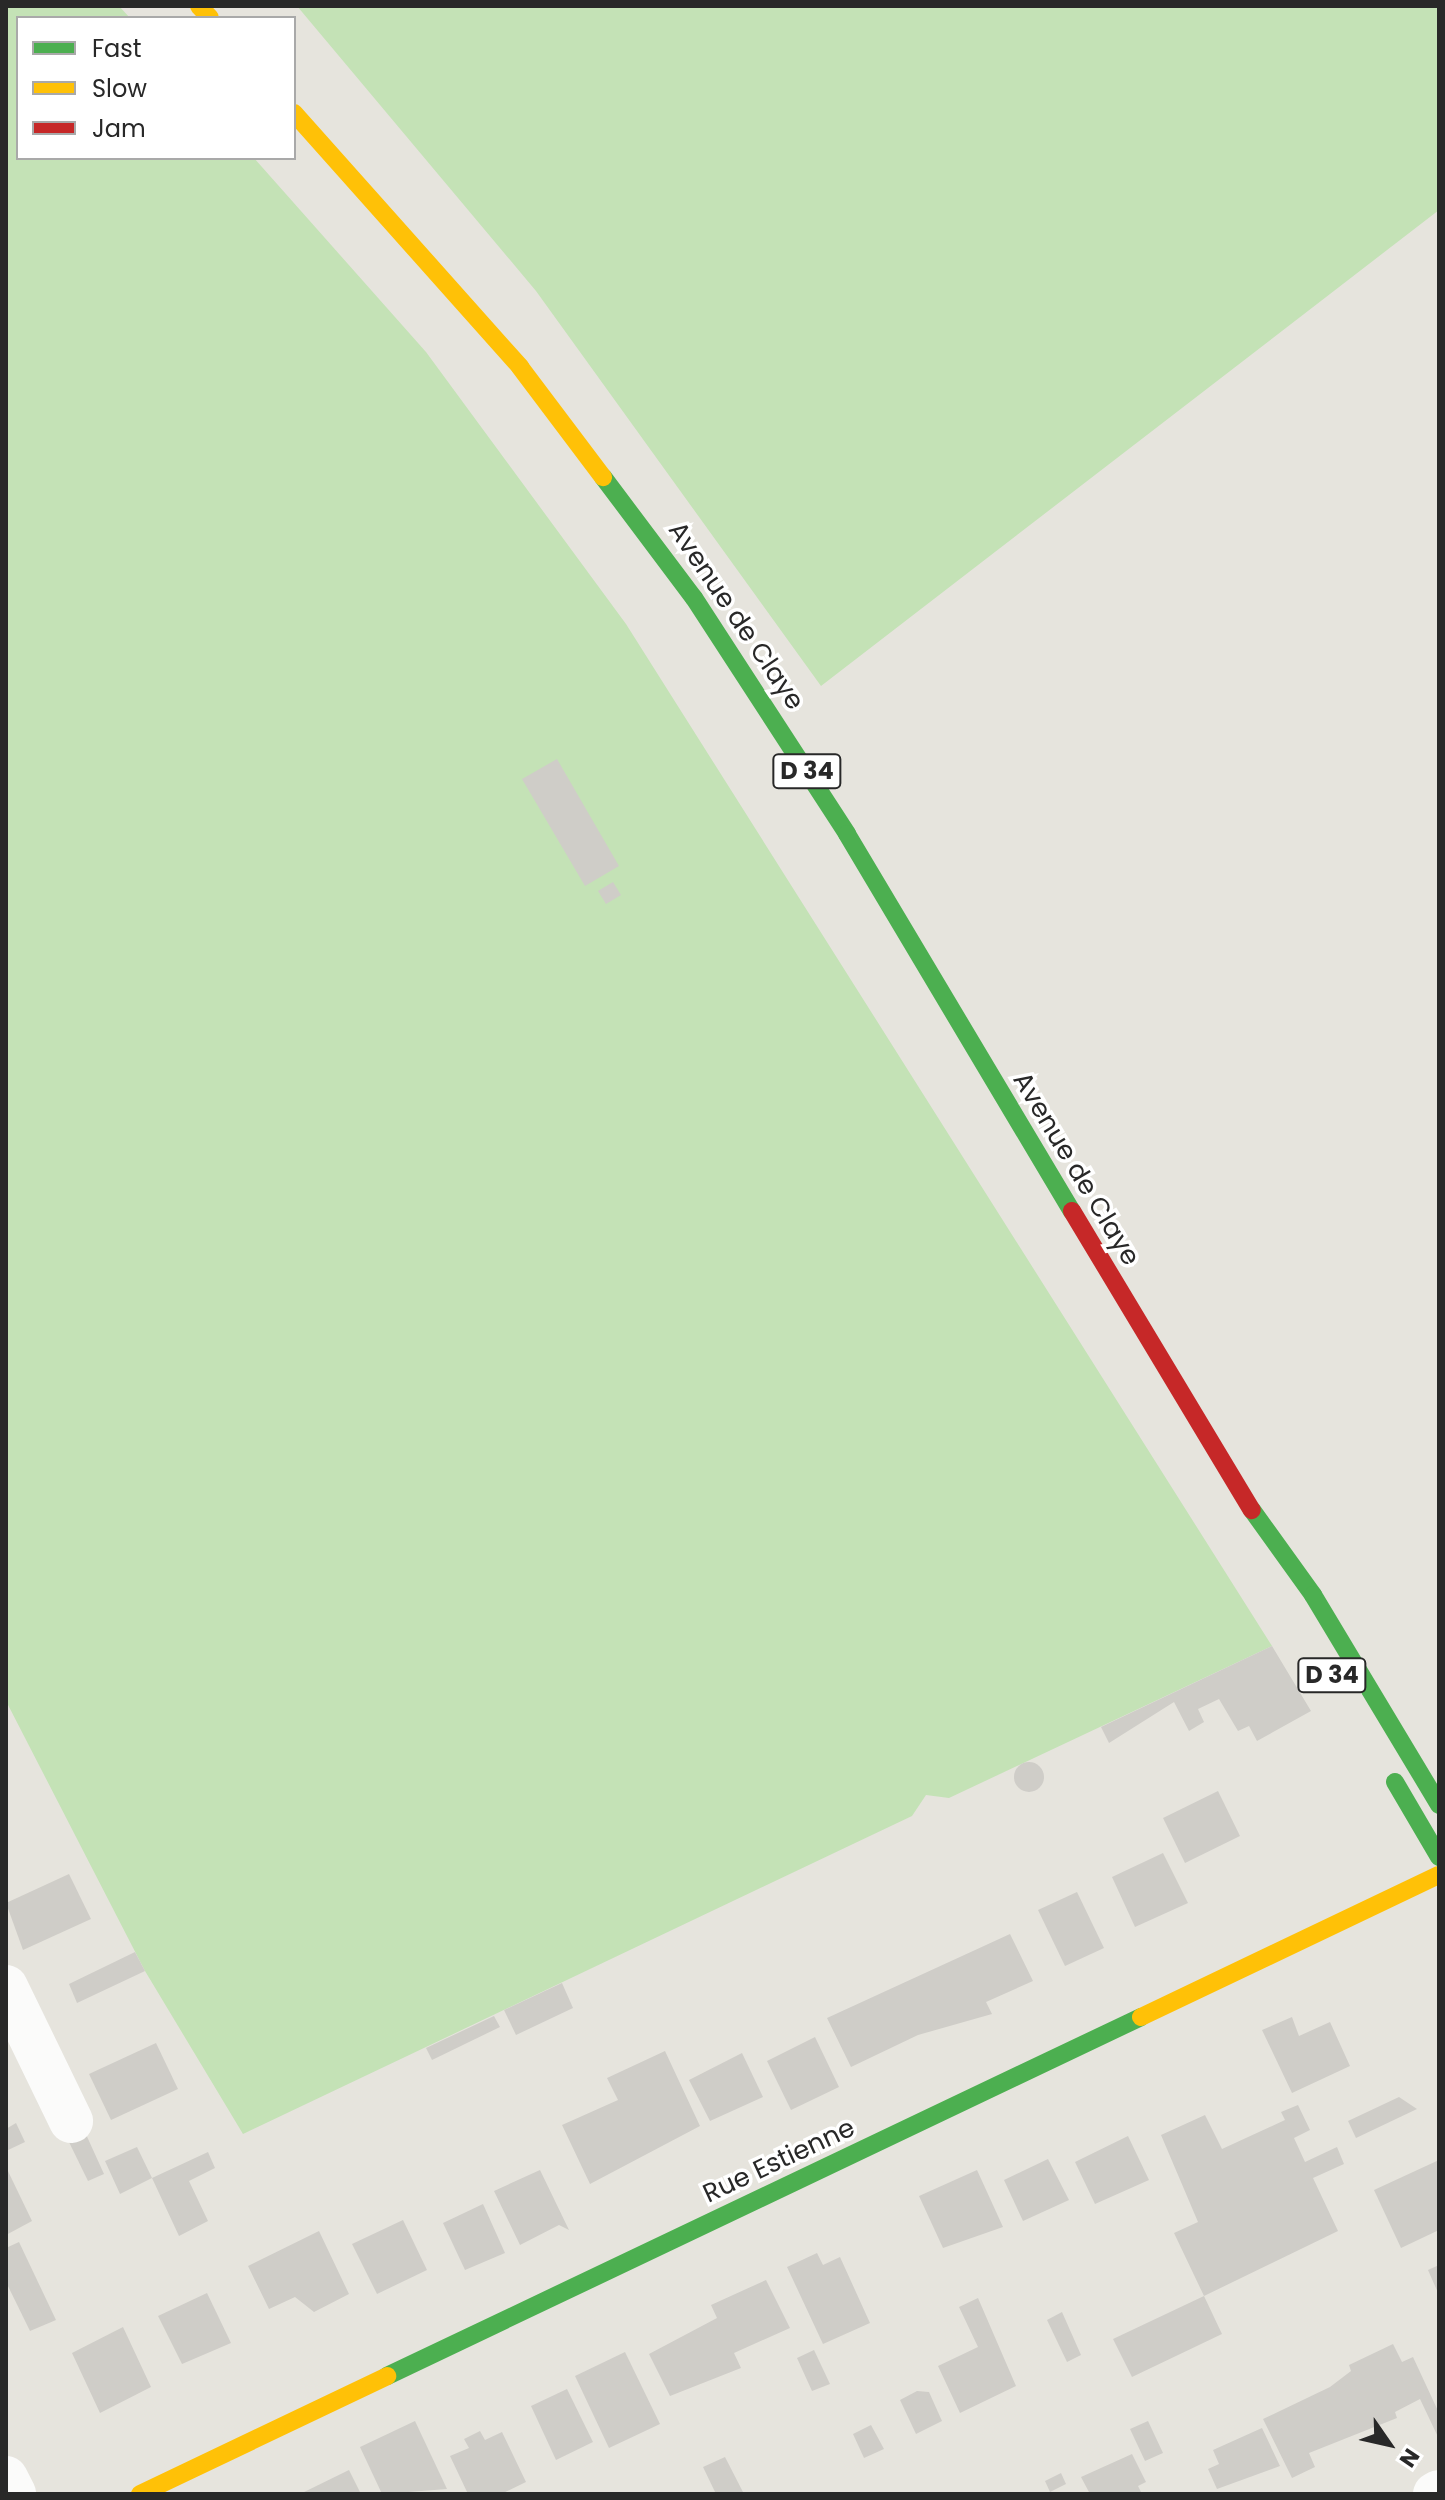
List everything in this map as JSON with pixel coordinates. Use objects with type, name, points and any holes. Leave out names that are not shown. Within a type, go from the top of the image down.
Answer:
[{"type":"main road","name":"Avenue de Claye","points":[[296,115],[520,367],[694,598],[847,834],[1236,1488],[1313,1595],[1439,1805]]},
{"type":"main road","name":"Avenue de Claye","points":[[1236,1488],[1285,1594]]},
{"type":"main road","points":[[1386,1766],[1439,1857]]},
{"type":"main road","name":"Rue Estienne","points":[[140,2494],[1439,1875]]},
{"type":"street","points":[[6,1987],[17,2037],[71,2121]]},
{"type":"street","points":[[6,2478],[14,2494]]},
{"type":"green space","points":[[6,6],[119,6],[128,16],[16,16],[16,160],[256,160],[426,352],[626,624],[1272,1646],[949,1798],[926,1795],[912,1816],[243,2134],[145,1971],[6,1701]]},
{"type":"green space","points":[[297,6],[1439,6],[1439,210],[821,686],[536,291]]},
{"type":"building","points":[[557,759],[619,866],[585,886],[522,779]]},
{"type":"building","points":[[613,882],[621,895],[606,904],[598,891]]},
{"type":"building","points":[[1272,1646],[1311,1711],[1257,1741],[1249,1726],[1238,1731],[1219,1699],[1198,1709],[1204,1722],[1189,1731],[1174,1702],[1109,1743],[1101,1727]]},
{"type":"building","points":[[1029,1762],[1040,1766],[1044,1777],[1040,1788],[1029,1792],[1018,1788],[1014,1777],[1018,1766]]},
{"type":"building","points":[[1218,1791],[1240,1836],[1185,1863],[1163,1818]]},
{"type":"building","points":[[1163,1853],[1188,1903],[1135,1927],[1112,1877]]},
{"type":"building","points":[[69,1874],[91,1919],[23,1950],[6,1903]]},
{"type":"building","points":[[1077,1892],[1104,1948],[1065,1966],[1038,1910]]},
{"type":"building","points":[[1010,1934],[1033,1981],[986,2002],[992,2014],[918,2035],[851,2067],[827,2018]]},
{"type":"building","points":[[135,1952],[145,1971],[77,2003],[69,1984]]},
{"type":"building","points":[[562,1983],[573,2008],[516,2035],[504,2010]]},
{"type":"building","points":[[494,2016],[500,2027],[432,2060],[426,2048]]},
{"type":"building","points":[[1292,2017],[1299,2036],[1330,2022],[1350,2066],[1292,2093],[1262,2030]]},
{"type":"building","points":[[815,2037],[839,2087],[791,2110],[767,2061]]},
{"type":"building","points":[[156,2043],[178,2089],[111,2120],[89,2074]]},
{"type":"building","points":[[665,2051],[700,2126],[590,2184],[562,2125],[618,2100],[607,2078]]},
{"type":"building","points":[[742,2053],[763,2097],[710,2121],[689,2080]]},
{"type":"building","points":[[1399,2097],[1417,2109],[1356,2138],[1348,2121]]},
{"type":"building","points":[[1298,2105],[1310,2130],[1294,2138],[1305,2162],[1337,2147],[1344,2164],[1313,2178],[1338,2231],[1204,2296],[1174,2233],[1198,2222],[1161,2135],[1205,2115],[1222,2149],[1285,2120],[1281,2112]]},
{"type":"building","points":[[16,2123],[25,2142],[6,2151],[6,2129]]},
{"type":"building","points":[[84,2130],[104,2174],[88,2181],[67,2138]]},
{"type":"building","points":[[1128,2136],[1149,2180],[1095,2204],[1075,2162]]},
{"type":"building","points":[[137,2147],[152,2178],[120,2194],[105,2161]]},
{"type":"building","points":[[208,2152],[215,2168],[189,2181],[208,2221],[179,2236],[152,2178]]},
{"type":"building","points":[[1048,2159],[1069,2200],[1023,2221],[1004,2180]]},
{"type":"building","points":[[1439,2160],[1439,2230],[1401,2248],[1374,2190]]},
{"type":"building","points":[[6,2167],[32,2221],[6,2235]]},
{"type":"building","points":[[540,2170],[569,2230],[559,2225],[520,2245],[494,2191]]},
{"type":"building","points":[[977,2170],[1003,2227],[943,2248],[919,2196]]},
{"type":"building","points":[[483,2204],[505,2253],[465,2270],[443,2223]]},
{"type":"building","points":[[403,2220],[427,2270],[377,2294],[352,2244]]},
{"type":"building","points":[[319,2231],[349,2294],[314,2312],[295,2297],[269,2309],[248,2266]]},
{"type":"building","points":[[19,2242],[56,2320],[30,2331],[6,2282],[6,2248]]},
{"type":"building","points":[[817,2253],[823,2265],[840,2257],[870,2323],[823,2344],[787,2267]]},
{"type":"building","points":[[1439,2265],[1439,2295],[1428,2270]]},
{"type":"building","points":[[766,2280],[790,2328],[734,2353],[741,2368],[670,2396],[649,2354],[717,2318],[711,2305]]},
{"type":"building","points":[[207,2293],[231,2343],[182,2364],[158,2316]]},
{"type":"building","points":[[1204,2296],[1222,2334],[1132,2377],[1113,2339]]},
{"type":"building","points":[[978,2298],[1016,2386],[960,2413],[938,2366],[978,2347],[959,2307]]},
{"type":"building","points":[[1062,2312],[1081,2355],[1067,2362],[1047,2320]]},
{"type":"building","points":[[123,2327],[151,2387],[100,2413],[72,2353]]},
{"type":"building","points":[[1393,2344],[1402,2362],[1413,2357],[1439,2413],[1439,2439],[1420,2399],[1395,2412],[1397,2418],[1309,2453],[1315,2467],[1292,2478],[1263,2419],[1330,2387],[1351,2371],[1349,2365]]},
{"type":"building","points":[[814,2350],[830,2384],[812,2391],[797,2358]]},
{"type":"building","points":[[625,2352],[660,2424],[609,2448],[575,2376]]},
{"type":"building","points":[[567,2389],[593,2442],[556,2460],[531,2406]]},
{"type":"building","points":[[917,2391],[929,2392],[942,2421],[916,2434],[900,2400]]},
{"type":"building","points":[[415,2421],[447,2489],[382,2494],[360,2447]]},
{"type":"building","points":[[1148,2421],[1163,2453],[1145,2461],[1130,2429]]},
{"type":"building","points":[[871,2425],[884,2449],[864,2458],[853,2434]]},
{"type":"building","points":[[1262,2428],[1280,2466],[1217,2489],[1208,2469],[1219,2464],[1213,2450]]},
{"type":"building","points":[[480,2431],[485,2440],[502,2432],[526,2482],[501,2494],[468,2494],[450,2456],[469,2448],[464,2439]]},
{"type":"building","points":[[1132,2454],[1146,2482],[1138,2486],[1142,2494],[1090,2494],[1081,2477]]},
{"type":"building","points":[[725,2457],[744,2494],[716,2494],[703,2467]]},
{"type":"building","points":[[349,2470],[361,2494],[300,2494]]},
{"type":"building","points":[[1061,2473],[1066,2484],[1050,2492],[1045,2481]]},
{"type":"traffic: fast","points":[[603,477],[694,598],[847,834],[1072,1211]]},
{"type":"traffic: fast","points":[[1252,1510],[1313,1595],[1439,1805]]},
{"type":"traffic: fast","points":[[1395,1782],[1439,1857]]},
{"type":"traffic: fast","points":[[387,2376],[1141,2017]]},
{"type":"traffic: slow","points":[[199,6],[208,16]]},
{"type":"traffic: slow","points":[[296,115],[520,367],[603,477]]},
{"type":"traffic: slow","points":[[1141,2017],[1439,1875]]},
{"type":"traffic: slow","points":[[140,2494],[387,2376]]},
{"type":"traffic: jam","points":[[1072,1211],[1252,1510]]}]
